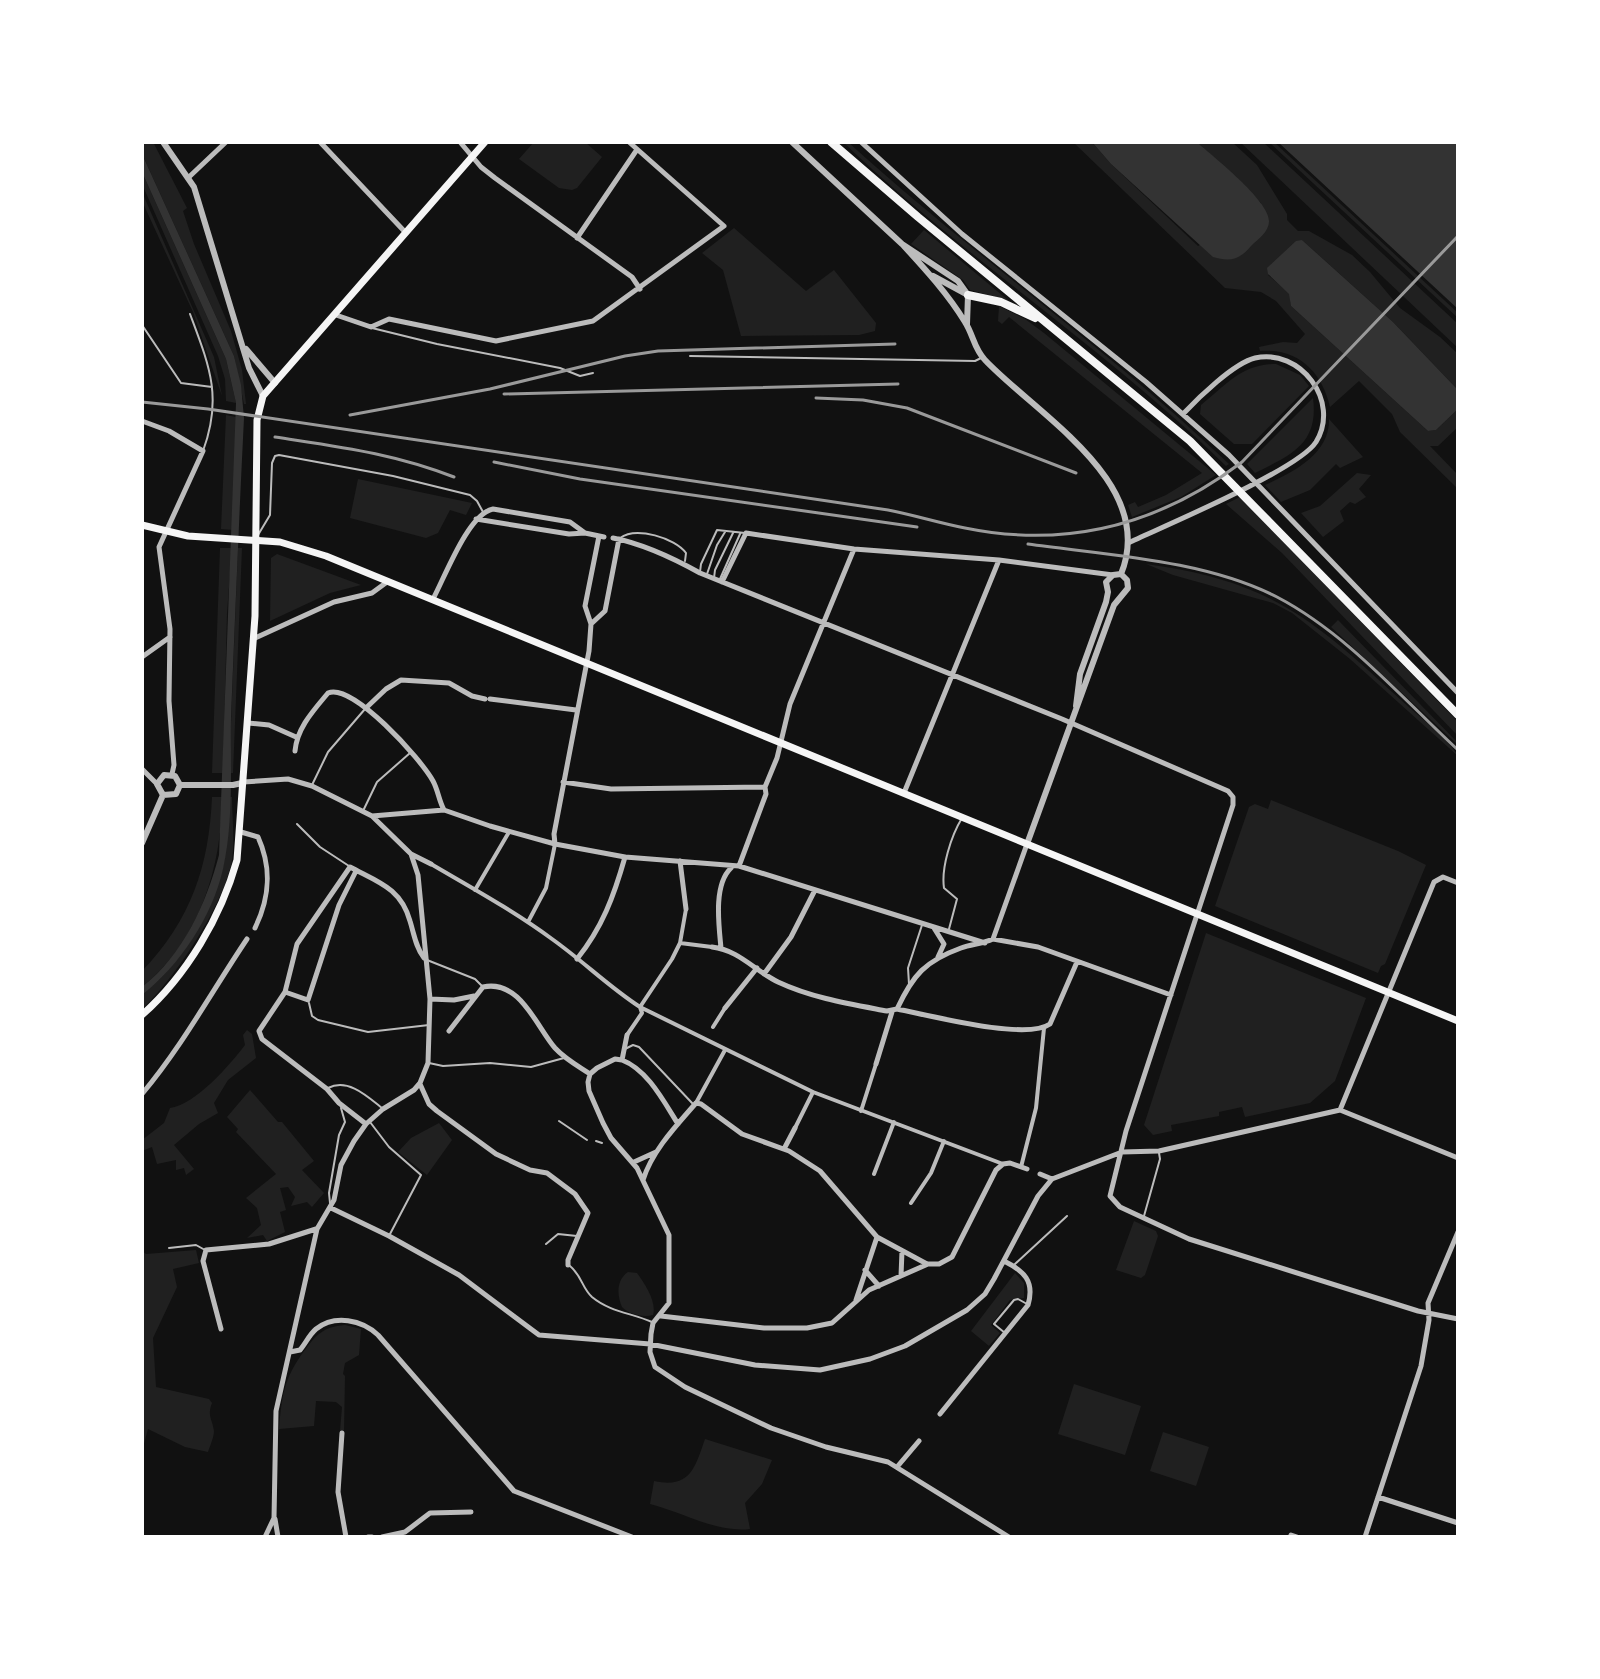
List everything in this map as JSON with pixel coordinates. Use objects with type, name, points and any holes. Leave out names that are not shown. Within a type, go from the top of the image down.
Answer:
[{"type":"highway","points":[[831,142],[1161,415],[1214,463],[1458,715]]},
{"type":"highway","points":[[968,295],[1001,302],[1050,325]]},
{"type":"main road","points":[[142,1015],[181,972],[208,927],[234,870],[241,832],[253,639],[257,420],[263,396],[485,142]]},
{"type":"main road","points":[[142,525],[164,532],[211,538],[256,539],[296,546],[433,599],[1458,1021]]},
{"type":"street","points":[[163,142],[189,177],[249,368],[263,396]]},
{"type":"street","points":[[189,177],[226,142]]},
{"type":"street","points":[[320,142],[406,233]]},
{"type":"street","points":[[460,142],[495,178],[632,277],[640,289]]},
{"type":"street","points":[[336,315],[371,327],[389,319],[490,340],[506,340],[593,321],[724,226],[629,142]]},
{"type":"street","points":[[792,142],[903,245],[967,324],[982,357],[1064,433],[1107,478],[1120,504],[1128,543],[1117,574],[1106,582],[1108,592],[1080,674],[1076,710]]},
{"type":"street","points":[[861,142],[962,234],[1183,414],[1275,500],[1458,693]]},
{"type":"street","points":[[577,238],[636,150]]},
{"type":"street","points":[[903,245],[953,277],[968,295],[967,324]]},
{"type":"street","points":[[927,272],[954,290],[968,295]]},
{"type":"street","points":[[244,347],[275,383]]},
{"type":"street","points":[[1128,543],[1270,475],[1303,455],[1316,442],[1321,426],[1319,393],[1314,381],[1304,370],[1277,358],[1253,359],[1242,363],[1183,414]]},
{"type":"street","points":[[142,421],[169,431],[203,451],[164,532],[158,555],[170,637],[172,774]]},
{"type":"street","points":[[433,599],[476,519],[483,512],[493,509],[570,522],[585,533]]},
{"type":"street","points":[[476,519],[569,534],[602,536],[585,606],[591,624],[554,834],[555,844],[546,888],[528,922]]},
{"type":"street","points":[[713,578],[743,533],[854,549],[999,560],[1117,574],[1127,580],[1128,588],[1119,596],[993,939]]},
{"type":"street","points":[[591,624],[605,611],[616,539],[685,563],[713,578],[824,624],[1221,785],[1233,797],[1233,805],[1110,1189],[1112,1201],[1189,1239],[1247,1259],[1428,1313],[1458,1319]]},
{"type":"street","points":[[739,866],[763,803],[790,704],[854,549]]},
{"type":"street","points":[[904,793],[999,560]]},
{"type":"street","points":[[253,639],[334,602],[372,593],[388,581]]},
{"type":"street","points":[[1108,592],[1119,596]]},
{"type":"street","points":[[142,657],[170,637]]},
{"type":"street","points":[[367,707],[401,680],[416,680],[449,683],[472,696],[488,699],[576,710]]},
{"type":"street","points":[[295,751],[296,737],[314,709],[333,691],[340,692],[367,707],[410,753],[434,782],[444,810]]},
{"type":"street","points":[[247,723],[269,725],[296,737]]},
{"type":"street","points":[[142,769],[163,795]]},
{"type":"street","points":[[157,784],[161,777],[172,774]]},
{"type":"street","points":[[163,795],[176,794],[180,785],[172,774]]},
{"type":"street","points":[[180,785],[233,785],[288,779],[312,786],[372,816],[411,854],[528,922],[640,1007],[813,1092],[1003,1164],[1024,1168],[1036,1108],[1044,1028]]},
{"type":"street","points":[[563,782],[611,789],[765,787]]},
{"type":"street","points":[[142,843],[163,795]]},
{"type":"street","points":[[372,816],[444,810],[555,844],[625,857],[731,868],[739,866],[814,892],[985,943]]},
{"type":"street","points":[[241,832],[258,837],[266,860],[267,894],[255,928]]},
{"type":"street","points":[[475,890],[509,832]]},
{"type":"street","points":[[278,1537],[274,1518],[276,1411],[317,1229],[331,1208],[341,1165],[367,1123],[383,1109],[408,1095],[420,1083],[428,1063],[430,999],[418,875],[411,854]]},
{"type":"street","points":[[577,959],[605,918],[625,857]]},
{"type":"street","points":[[640,1007],[658,985],[680,943],[686,909],[680,861]]},
{"type":"street","points":[[367,1123],[259,1036],[262,1024],[285,992],[297,944],[350,867],[401,898],[417,947],[425,959]]},
{"type":"street","points":[[721,948],[722,882],[724,874],[731,868]]},
{"type":"street","points":[[285,992],[308,1000],[329,932],[356,871]]},
{"type":"street","points":[[1340,1110],[1434,882],[1443,877],[1455,882]]},
{"type":"street","points":[[764,974],[791,937],[814,892]]},
{"type":"street","points":[[934,928],[944,944],[937,958]]},
{"type":"street","points":[[142,1094],[173,1055],[247,939]]},
{"type":"street","points":[[861,1111],[894,1010],[909,984],[922,968],[964,947],[993,939],[1038,947],[1171,995]]},
{"type":"street","points":[[680,943],[721,948],[775,981],[808,993],[1024,1030],[1044,1028],[1054,1019],[1077,962]]},
{"type":"street","points":[[713,1027],[757,968]]},
{"type":"street","points":[[449,1031],[483,987],[495,986],[513,994],[566,1058],[590,1074]]},
{"type":"street","points":[[430,999],[454,1000],[475,996]]},
{"type":"street","points":[[622,1060],[627,1035],[642,1013],[640,1007]]},
{"type":"street","points":[[643,1180],[657,1152],[695,1104],[725,1050]]},
{"type":"street","points":[[678,1124],[658,1092],[637,1068],[622,1060],[607,1062],[590,1074],[589,1091],[597,1112],[611,1138],[634,1162],[669,1235],[670,1296],[666,1309],[653,1323],[650,1344],[651,1360],[655,1367],[712,1401],[802,1440],[879,1459],[897,1467],[1009,1537]]},
{"type":"street","points":[[420,1083],[429,1104],[496,1154],[530,1170],[547,1173],[585,1206],[588,1213],[586,1221],[577,1236],[568,1265]]},
{"type":"street","points":[[784,1149],[813,1092]]},
{"type":"street","points":[[695,1104],[716,1113],[742,1134],[784,1149],[820,1171],[877,1237],[928,1264]]},
{"type":"street","points":[[331,1208],[459,1275],[539,1335],[650,1344],[755,1365],[820,1370],[905,1346],[967,1310],[985,1294],[1038,1196],[1052,1179],[1122,1152],[1159,1151],[1340,1110],[1458,1158]]},
{"type":"street","points":[[874,1174],[894,1122]]},
{"type":"street","points":[[911,1203],[931,1173],[944,1141]]},
{"type":"street","points":[[634,1162],[657,1152]]},
{"type":"street","points":[[661,1316],[764,1328],[807,1328],[832,1323],[855,1301],[879,1286],[952,1257],[991,1178],[1003,1164]]},
{"type":"street","points":[[1040,1174],[1052,1179]]},
{"type":"street","points":[[221,1329],[203,1261],[206,1250],[269,1244],[317,1229]]},
{"type":"street","points":[[1365,1537],[1421,1366],[1428,1303],[1458,1232]]},
{"type":"street","points":[[855,1301],[877,1237]]},
{"type":"street","points":[[901,1276],[902,1251]]},
{"type":"street","points":[[940,1414],[1028,1305],[1030,1283],[1026,1276],[1004,1261]]},
{"type":"street","points":[[865,1270],[879,1286]]},
{"type":"street","points":[[290,1352],[300,1350],[314,1330],[323,1325],[345,1321],[363,1324],[378,1335],[514,1491],[632,1537]]},
{"type":"street","points":[[342,1433],[338,1492],[346,1537]]},
{"type":"street","points":[[897,1467],[919,1441]]},
{"type":"street","points":[[1378,1497],[1458,1523]]},
{"type":"street","points":[[382,1537],[405,1532],[430,1513],[471,1512]]},
{"type":"street","points":[[265,1537],[274,1518]]},
{"type":"lane","points":[[190,314],[213,387],[211,429],[203,451]]},
{"type":"lane","points":[[142,325],[181,383],[213,387]]},
{"type":"lane","points":[[371,327],[437,344],[560,368],[573,374],[593,373]]},
{"type":"lane","points":[[690,356],[975,361],[982,357]]},
{"type":"lane","points":[[256,539],[270,515],[272,463],[279,455],[393,476],[470,495],[483,512]]},
{"type":"lane","points":[[713,578],[701,564],[717,530],[743,533]]},
{"type":"lane","points":[[713,578],[708,567],[725,531]]},
{"type":"lane","points":[[713,578],[733,532]]},
{"type":"lane","points":[[616,539],[626,534],[642,534],[679,545],[686,553],[685,563]]},
{"type":"lane","points":[[312,786],[328,752],[367,707]]},
{"type":"lane","points":[[363,812],[377,782],[410,753]]},
{"type":"lane","points":[[948,932],[957,899],[944,888],[943,877],[955,830],[963,817]]},
{"type":"lane","points":[[297,824],[320,847],[350,867]]},
{"type":"lane","points":[[909,984],[908,968],[923,924]]},
{"type":"lane","points":[[425,959],[475,979],[483,987]]},
{"type":"lane","points":[[308,1000],[312,1016],[318,1020],[368,1032],[430,1025]]},
{"type":"lane","points":[[622,1052],[633,1045],[639,1047],[695,1104]]},
{"type":"lane","points":[[428,1063],[443,1066],[490,1063],[531,1067],[566,1058]]},
{"type":"lane","points":[[327,1089],[339,1084],[352,1087],[383,1109]]},
{"type":"lane","points":[[331,1208],[329,1193],[339,1135],[345,1122],[339,1103]]},
{"type":"lane","points":[[559,1121],[587,1140]]},
{"type":"lane","points":[[367,1123],[421,1175],[389,1236]]},
{"type":"lane","points":[[596,1141],[602,1143]]},
{"type":"lane","points":[[1143,1217],[1160,1159],[1159,1151]]},
{"type":"lane","points":[[1013,1266],[1067,1216]]},
{"type":"lane","points":[[546,1244],[558,1234],[577,1236]]},
{"type":"lane","points":[[169,1248],[196,1245],[206,1250]]},
{"type":"lane","points":[[568,1265],[579,1273],[587,1291],[599,1302],[653,1323]]},
{"type":"lane","points":[[1006,1334],[994,1324],[1014,1300],[1028,1305]]},
{"type":"shaded area","points":[[142,142],[153,142],[187,208],[183,211],[194,244],[231,331],[242,370],[246,404],[234,356],[142,154]]},
{"type":"shaded area","points":[[534,142],[585,142],[602,157],[577,188],[559,188],[519,159]]},
{"type":"shaded area","points":[[843,142],[848,142],[1136,381],[1229,464],[1226,466],[1133,382],[937,225]]},
{"type":"shaded area","points":[[1073,142],[1092,142],[1198,246],[1261,203],[1197,142],[1232,142],[1257,165],[1287,214],[1287,220],[1298,231],[1309,231],[1352,255],[1400,308],[1458,354],[1458,390],[1393,322],[1302,240],[1268,275],[1290,294],[1291,306],[1428,431],[1436,430],[1458,409],[1458,427],[1438,446],[1430,446],[1458,475],[1458,489],[1400,432],[1392,414],[1359,381],[1330,407],[1321,383],[1306,365],[1286,354],[1260,351],[1259,347],[1283,342],[1297,343],[1305,334],[1276,301],[1261,292],[1225,288]]},
{"type":"shaded area","points":[[1092,142],[1197,142],[1260,202],[1267,212],[1267,229],[1238,257],[1213,257],[1111,164]]},
{"type":"shaded area","points":[[1240,142],[1263,142],[1458,324],[1458,348]]},
{"type":"shaded area","points":[[1269,142],[1274,142],[1458,313],[1458,318]]},
{"type":"shaded area","points":[[1278,142],[1458,142],[1458,309]]},
{"type":"shaded area","points":[[142,154],[234,356],[244,418],[230,812],[223,869],[211,905],[193,939],[169,969],[142,995],[142,987],[170,960],[191,927],[219,855],[236,403],[226,359],[142,172]]},
{"type":"shaded area","points":[[142,172],[226,359],[236,403],[226,401],[225,379],[218,356],[142,184]]},
{"type":"shaded area","points":[[142,192],[214,357],[222,396],[193,312],[142,201]]},
{"type":"shaded area","points":[[734,228],[806,291],[834,270],[876,323],[875,331],[859,335],[741,336],[723,270],[702,253]]},
{"type":"shaded area","points":[[924,230],[1009,301],[970,290],[963,280],[911,244]]},
{"type":"shaded area","points":[[1302,240],[1393,322],[1458,390],[1458,409],[1436,430],[1428,431],[1291,306],[1289,294],[1268,274],[1267,268],[1296,241]]},
{"type":"shaded area","points":[[999,306],[1044,333],[1216,475],[1181,497],[1132,517],[1128,505],[1135,502],[1138,507],[1166,495],[1202,473],[1009,317],[1002,324],[998,321]]},
{"type":"shaded area","points":[[1276,364],[1300,375],[1309,386],[1252,444],[1234,444],[1200,414],[1201,405],[1235,377],[1253,368]]},
{"type":"shaded area","points":[[1313,398],[1312,427],[1307,437],[1291,453],[1255,473],[1247,464]]},
{"type":"shaded area","points":[[226,415],[236,417],[233,530],[221,529]]},
{"type":"shaded area","points":[[1329,419],[1363,457],[1340,468],[1336,464],[1310,490],[1281,502],[1265,485],[1298,468],[1317,452],[1328,431]]},
{"type":"shaded area","points":[[1357,473],[1371,475],[1359,489],[1366,497],[1355,504],[1350,502],[1340,511],[1344,521],[1323,537],[1301,513],[1320,506]]},
{"type":"shaded area","points":[[358,479],[472,503],[466,515],[450,510],[438,533],[426,538],[350,518]]},
{"type":"shaded area","points":[[1240,497],[1458,722],[1458,736],[1282,553],[1226,504]]},
{"type":"shaded area","points":[[220,548],[232,548],[223,773],[212,773]]},
{"type":"shaded area","points":[[238,548],[242,548],[233,773],[229,773]]},
{"type":"shaded area","points":[[277,554],[361,585],[330,593],[270,621],[271,558]]},
{"type":"shaded area","points":[[1146,564],[1226,581],[1287,608],[1341,647],[1440,735],[1458,756],[1350,659],[1292,613],[1273,603],[1173,575]]},
{"type":"shaded area","points":[[1338,620],[1458,743],[1458,745],[1331,627]]},
{"type":"shaded area","points":[[212,797],[222,797],[221,823],[212,876],[203,901],[179,948],[142,987],[142,971],[173,932],[194,891],[207,846]]},
{"type":"shaded area","points":[[229,797],[232,797],[233,852],[227,878],[196,940],[169,980],[142,1009],[142,995],[181,955],[201,923],[216,889],[224,862]]},
{"type":"shaded area","points":[[1271,800],[1426,865],[1385,964],[1378,973],[1215,906],[1249,807],[1255,804],[1268,809]]},
{"type":"shaded area","points":[[1206,933],[1366,998],[1335,1081],[1310,1103],[1245,1117],[1242,1107],[1219,1112],[1219,1116],[1171,1125],[1172,1131],[1153,1135],[1144,1125]]},
{"type":"shaded area","points":[[247,1030],[252,1034],[256,1058],[228,1080],[214,1103],[218,1113],[174,1145],[194,1169],[186,1175],[184,1168],[176,1170],[176,1160],[157,1164],[152,1147],[142,1151],[142,1140],[164,1123],[170,1108],[190,1100],[221,1073],[245,1045],[243,1035]]},
{"type":"shaded area","points":[[250,1090],[314,1161],[302,1170],[324,1193],[312,1207],[307,1202],[291,1206],[295,1197],[288,1187],[280,1188],[286,1210],[280,1212],[285,1232],[267,1241],[263,1235],[247,1238],[261,1225],[257,1208],[246,1198],[276,1174],[236,1132],[238,1129],[227,1117]]},
{"type":"shaded area","points":[[439,1123],[452,1140],[427,1175],[398,1152],[411,1138]]},
{"type":"shaded area","points":[[1134,1221],[1156,1231],[1158,1236],[1145,1275],[1141,1278],[1116,1270]]},
{"type":"shaded area","points":[[196,1250],[199,1263],[173,1269],[177,1287],[153,1338],[156,1387],[209,1399],[212,1403],[213,1439],[208,1452],[185,1447],[148,1429],[142,1451],[142,1251],[146,1254]]},
{"type":"shaded area","points":[[628,1272],[637,1273],[647,1288],[652,1299],[653,1315],[636,1315],[622,1307],[619,1288],[621,1279]]},
{"type":"shaded area","points":[[1015,1273],[1024,1283],[1024,1298],[1010,1300],[991,1325],[1000,1333],[989,1346],[971,1331]]},
{"type":"shaded area","points":[[345,1325],[361,1329],[359,1355],[345,1363],[343,1374],[344,1432],[340,1431],[342,1407],[336,1402],[316,1401],[314,1426],[279,1429],[285,1387],[297,1361],[321,1332]]},
{"type":"shaded area","points":[[1074,1384],[1141,1406],[1125,1455],[1058,1434]]},
{"type":"shaded area","points":[[1163,1432],[1209,1447],[1196,1486],[1150,1471]]},
{"type":"shaded area","points":[[705,1439],[772,1460],[762,1484],[745,1503],[750,1529],[712,1525],[650,1504],[654,1481],[666,1483],[683,1479],[694,1467]]},
{"type":"railway","points":[[142,402],[208,409],[888,510],[1003,534],[1076,533],[1145,516],[1178,502],[1242,462],[1458,236]]},
{"type":"railway","points":[[350,415],[490,389],[625,356],[658,351],[895,344]]},
{"type":"railway","points":[[504,394],[898,384]]},
{"type":"railway","points":[[816,398],[863,400],[907,408],[1076,473]]},
{"type":"railway","points":[[275,437],[387,456],[454,477]]},
{"type":"railway","points":[[494,462],[580,479],[917,527]]},
{"type":"railway","points":[[1028,544],[1187,567],[1219,575],[1277,597],[1350,647],[1458,750]]}]
